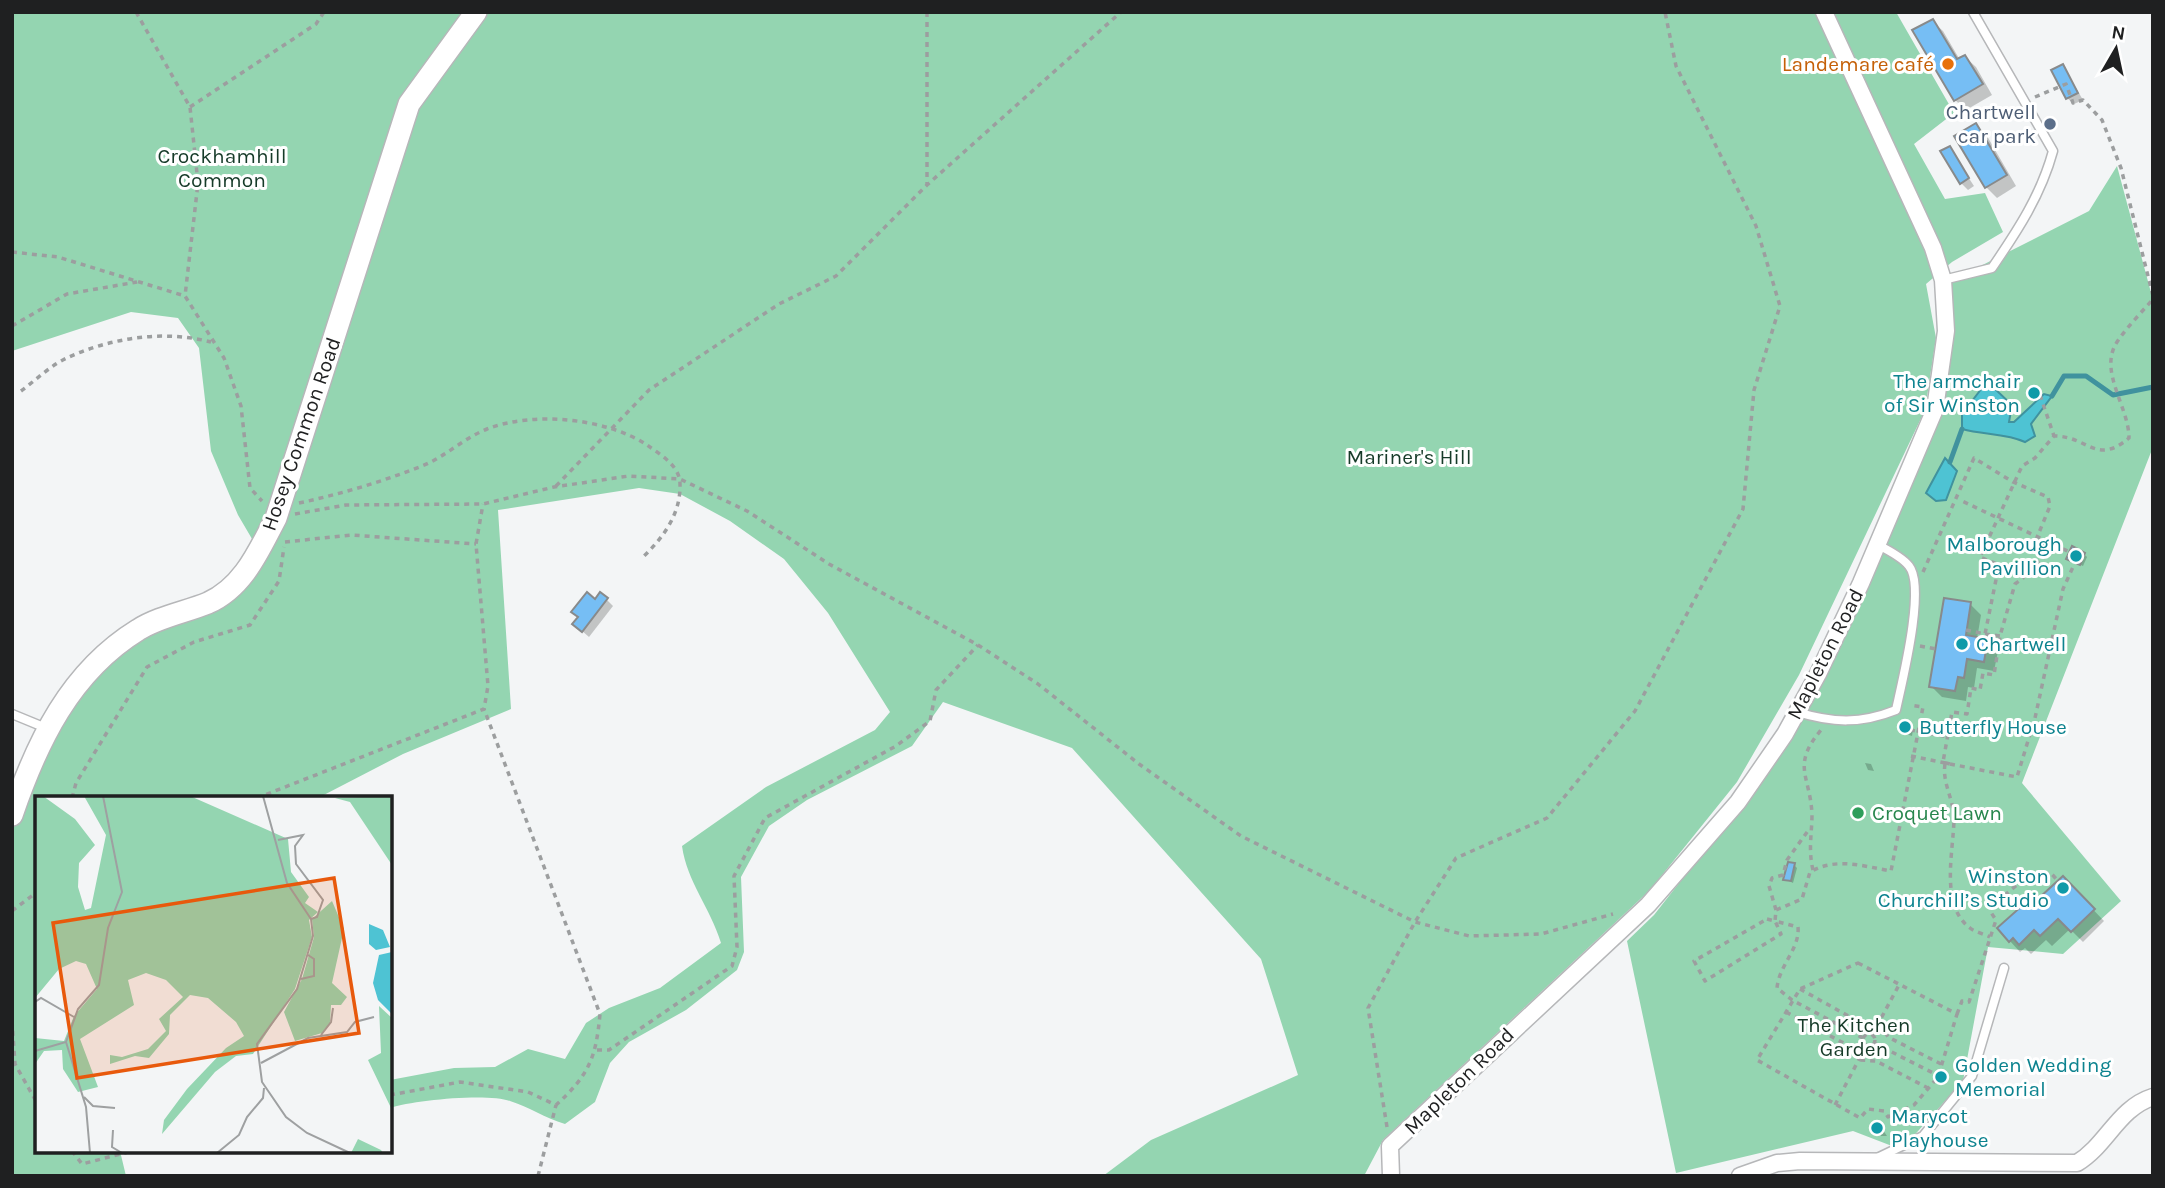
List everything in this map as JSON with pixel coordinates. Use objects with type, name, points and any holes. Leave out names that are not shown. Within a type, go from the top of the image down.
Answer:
[{"type":"main road","name":"Hosey Common Road","points":[[12,815],[46,728],[86,672],[139,629],[211,601],[247,572],[278,512],[409,104],[475,12]]},
{"type":"street","name":"Mapleton Road","points":[[1391,1176],[1390,1146],[1648,905],[1738,802],[1797,712],[1878,545],[1935,409],[1946,331],[1943,280],[1933,248],[1824,12]]},
{"type":"street","points":[[1740,1176],[1777,1163],[2077,1163],[2091,1155],[2132,1107],[2153,1097]]},
{"type":"lane","points":[[1943,280],[1992,268],[2023,222],[2045,182],[2053,151],[1973,12]]},
{"type":"lane","points":[[1797,712],[1829,721],[1872,720],[1896,710],[1915,618],[1915,577],[1909,566],[1878,545]]},
{"type":"lane","points":[[12,713],[46,728]]},
{"type":"lane","points":[[1868,1163],[1923,1136],[1972,1076],[2004,968]]},
{"type":"path","points":[[73,796],[76,783],[147,667],[194,642],[250,625],[279,581],[285,542],[278,512],[250,488],[241,406],[224,358],[211,342],[185,296],[198,183],[190,107],[136,12]]},
{"type":"path","points":[[190,107],[316,24],[324,12]]},
{"type":"path","points":[[927,12],[928,185]]},
{"type":"path","points":[[554,487],[649,390],[779,304],[835,275],[928,185],[1121,12]]},
{"type":"path","points":[[1390,1146],[1368,1008],[1415,922],[1456,859],[1547,818],[1635,711],[1743,509],[1754,390],[1780,306],[1756,226],[1676,66],[1665,12]]},
{"type":"path","points":[[2023,578],[2016,572],[1980,557],[2013,482],[2022,466],[2035,458],[2054,436],[2066,436],[2099,452],[2115,449],[2129,438],[2129,421],[2109,367],[2115,344],[2153,297],[2121,168],[2102,120],[2083,100],[2073,103],[2066,84],[2026,101]]},
{"type":"path","points":[[12,251],[58,257],[185,296]]},
{"type":"path","points":[[12,326],[67,294],[138,281]]},
{"type":"path","points":[[21,391],[68,357],[131,337],[191,336],[211,342]]},
{"type":"path","points":[[2040,395],[2054,436]]},
{"type":"path","points":[[278,512],[350,492],[425,465],[487,429],[539,419],[587,422],[642,442],[668,460],[680,479],[680,494],[664,537],[642,558]]},
{"type":"path","points":[[1916,590],[1975,458],[2013,482],[2050,500],[2050,509],[2039,535]]},
{"type":"path","points":[[278,512],[346,505],[483,504],[554,487],[629,476],[680,479],[747,511],[829,564],[978,645],[1038,684],[1139,764],[1241,836],[1415,922],[1469,936],[1541,934],[1648,905]]},
{"type":"path","points":[[1911,756],[2017,776],[2035,718],[2063,589],[2078,556],[2039,535],[1962,501]]},
{"type":"path","points":[[483,504],[476,544],[488,686],[484,709],[600,1014],[597,1050],[580,1083],[556,1105],[538,1176]]},
{"type":"path","points":[[285,542],[351,535],[476,544]]},
{"type":"path","points":[[1948,763],[1943,762],[1952,712],[1967,714],[1971,688],[1980,690],[1983,673],[1994,676],[2000,636],[2015,584],[2023,578],[2026,570],[2046,556],[2055,543]]},
{"type":"path","points":[[1984,634],[1999,565],[2016,572]]},
{"type":"path","points":[[1966,630],[2000,636]]},
{"type":"path","points":[[597,1050],[609,1051],[732,966],[737,947],[734,876],[765,818],[896,746],[930,721],[936,690],[978,645]]},
{"type":"path","points":[[1813,870],[1823,864],[1838,862],[1891,871],[1911,756],[1923,707]]},
{"type":"path","points":[[262,796],[484,709]]},
{"type":"path","points":[[1776,909],[1802,899],[1813,870],[1809,855],[1812,812],[1802,766],[1809,748],[1829,721]]},
{"type":"path","points":[[1910,730],[1949,737]]},
{"type":"path","points":[[1948,763],[1945,784],[1953,808],[1951,887],[1956,908],[1969,928],[1990,937]]},
{"type":"path","points":[[1811,826],[1787,860],[1783,875],[1772,878],[1769,886],[1776,909],[1775,921],[1781,934],[1705,981],[1694,961],[1767,919],[1775,921],[1798,927],[1799,937],[1778,977],[1777,988],[1792,1000],[1863,1038],[1866,1046]]},
{"type":"path","points":[[1957,1014],[1857,963],[1800,989],[1757,1060],[1860,1118],[1866,1110],[1884,1111],[1888,1117],[1915,1102],[1939,1077],[1962,1001],[1969,1002],[1996,920],[1990,911],[1992,906],[2024,879],[2030,883],[2038,882],[2050,872],[2057,881]]},
{"type":"path","points":[[12,911],[35,894]]},
{"type":"path","points":[[1863,1038],[1871,1035],[1899,985]]},
{"type":"path","points":[[1800,989],[1861,1023],[1879,1022]]},
{"type":"path","points":[[1786,1012],[1849,1046],[1859,1060]]},
{"type":"path","points":[[12,1021],[15,1065],[35,1100]]},
{"type":"path","points":[[1879,1022],[1888,1037],[1942,1064]]},
{"type":"path","points":[[1871,1035],[1874,1043],[1939,1077]]},
{"type":"path","points":[[1835,1105],[1866,1046],[1874,1043]]},
{"type":"path","points":[[1859,1060],[1876,1061],[1928,1088]]},
{"type":"path","points":[[392,1096],[460,1082],[528,1092],[556,1105]]},
{"type":"path","points":[[74,1153],[82,1164],[124,1153]]},
{"type":"green space","name":"Mariner's Hill","points":[[12,12],[1896,12],[1954,113],[1914,144],[1945,199],[1985,193],[2003,232],[1952,262],[1926,284],[1936,338],[1925,410],[1799,675],[1737,782],[1650,890],[1383,1140],[1364,1176],[1103,1176],[1151,1140],[1298,1075],[1261,959],[1072,748],[943,702],[912,746],[807,800],[769,826],[741,877],[744,952],[737,970],[686,1010],[629,1042],[610,1063],[595,1102],[565,1124],[517,1103],[499,1099],[450,1098],[392,1108],[392,1080],[454,1068],[495,1067],[528,1049],[565,1059],[586,1023],[609,1008],[660,988],[721,943],[689,871],[682,846],[766,787],[875,730],[890,712],[828,613],[784,559],[730,521],[680,494],[639,488],[498,510],[511,709],[403,754],[322,796],[35,796],[35,1153],[120,1153],[126,1176],[12,1176],[12,813],[88,675],[235,580],[255,544],[238,515],[211,451],[199,348],[178,318],[131,312],[12,351]]},
{"type":"green space","name":"The Kitchen Garden","points":[[2117,166],[2153,300],[2153,447],[2022,783],[2121,901],[2063,954],[1988,947],[1963,1081],[1910,1140],[1892,1146],[1853,1131],[1676,1173],[1627,941],[1654,915],[1742,803],[1804,714],[1940,417],[1951,281],[2089,211]]},
{"type":"water","points":[[1982,388],[1995,389],[2012,405],[2009,422],[2014,422],[2044,394],[2052,396],[2031,424],[2035,436],[2025,442],[1962,429],[1962,414]]},
{"type":"water","points":[[1945,458],[1957,471],[1946,500],[1936,501],[1926,493]]},
{"type":"building","points":[[1933,19],[1957,59],[1965,55],[1983,84],[1954,101],[1912,30]]},
{"type":"building","points":[[2063,64],[2078,93],[2066,99],[2051,70]]},
{"type":"building","points":[[1976,123],[2007,175],[1985,188],[1954,136]]},
{"type":"building","points":[[1950,146],[1969,178],[1960,184],[1940,151]]},
{"type":"building","name":"Malborough Pavillion","points":[[2072,546],[2085,553],[2080,565],[2066,559]]},
{"type":"building","points":[[587,592],[595,599],[600,592],[608,598],[582,632],[572,624],[578,617],[571,612]]},
{"type":"building","name":"Chartwell","points":[[1944,598],[1971,602],[1966,635],[1988,639],[1984,662],[1967,659],[1964,678],[1958,677],[1955,691],[1929,687]]},
{"type":"building","points":[[1788,862],[1795,863],[1791,881],[1783,880]]},
{"type":"building","points":[[2063,876],[2095,909],[2071,932],[2058,919],[2040,936],[2034,930],[2019,945],[2013,938],[2009,942],[1997,928],[2024,904],[2028,908]]},
{"type":"waterway","points":[[2052,396],[2064,376],[2086,376],[2113,395],[2153,387]]},
{"type":"waterway","points":[[1950,462],[1962,429]]},
{"type":"place","name":"Landemare café","points":[[1948,64]]},
{"type":"place","name":"Chartwell car park","points":[[2050,124]]},
{"type":"place","name":"The armchair of Sir Winston","points":[[2034,393]]},
{"type":"place","name":"Malborough Pavillion","points":[[2076,556]]},
{"type":"place","name":"Chartwell","points":[[1962,644]]},
{"type":"place","name":"Butterfly House","points":[[1905,727]]},
{"type":"place","name":"Croquet Lawn","points":[[1858,813]]},
{"type":"place","name":"Winston Churchill’s Studio","points":[[2063,888]]},
{"type":"place","name":"Golden Wedding Memorial","points":[[1941,1077]]},
{"type":"place","name":"Marycot Playhouse","points":[[1877,1128]]},
{"type":"park label","name":"Crockhamhill Common","points":[[222,168]]}]
